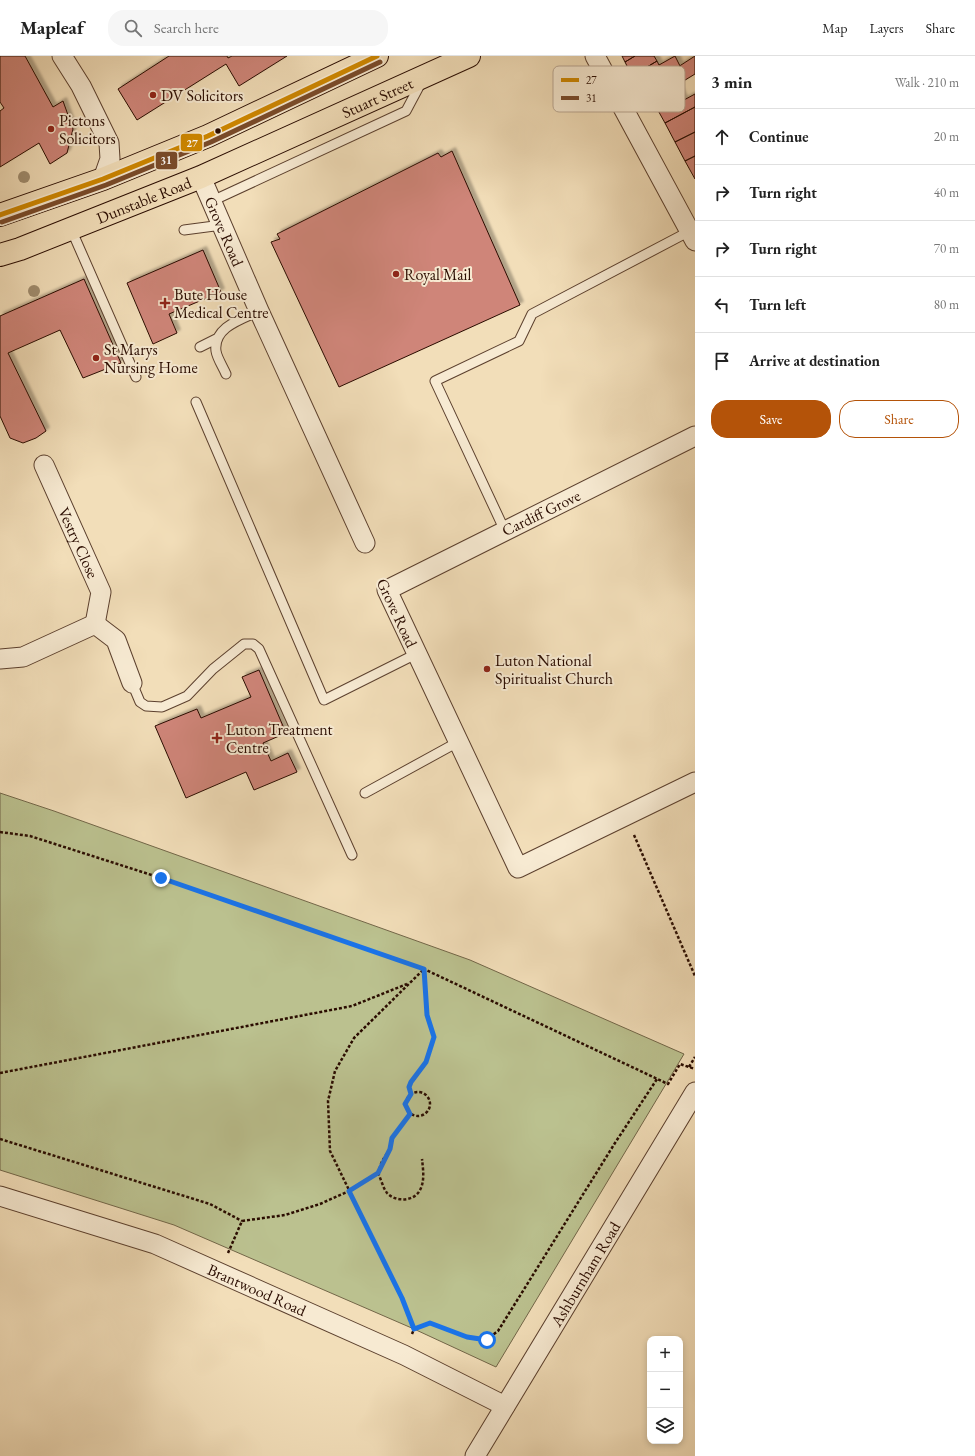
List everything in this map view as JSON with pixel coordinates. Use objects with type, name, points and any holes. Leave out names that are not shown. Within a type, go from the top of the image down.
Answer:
[{"type":"highway","points":[[0,215],[103,179],[208,136],[343,64],[377,56]]},
{"type":"highway","name":"Stuart Street","points":[[286,140],[468,56]]},
{"type":"highway","name":"Dunstable Road","points":[[0,255],[20,249],[201,177],[286,140]]},
{"type":"street","points":[[62,56],[81,86],[109,143],[110,159],[103,179]]},
{"type":"street","points":[[595,56],[600,66]]},
{"type":"street","points":[[625,112],[693,236]]},
{"type":"street","name":"Grove Road","points":[[201,177],[259,311],[366,543]]},
{"type":"street","name":"Cardiff Grove","points":[[387,590],[695,436]]},
{"type":"street","name":"Vestry Close","points":[[44,465],[100,592],[95,624]]},
{"type":"street","name":"Grove Road","points":[[387,590],[518,868],[695,782]]},
{"type":"street","points":[[0,659],[23,657],[95,624],[116,640],[132,683]]},
{"type":"street","name":"Ashburnham Road","points":[[475,1456],[695,1092]]},
{"type":"street","name":"Brantwood Road","points":[[0,1196],[155,1244],[404,1355],[505,1406]]},
{"type":"lane","name":"Dunstable Road","points":[[212,201],[406,110],[424,76]]},
{"type":"lane","points":[[184,230],[222,225]]},
{"type":"lane","points":[[71,229],[136,377]]},
{"type":"lane","points":[[505,531],[434,381],[519,341],[532,314],[693,236]]},
{"type":"lane","points":[[226,374],[216,352],[218,338],[224,328],[259,311]]},
{"type":"lane","points":[[200,347],[218,338]]},
{"type":"lane","points":[[196,402],[324,700],[416,654]]},
{"type":"lane","points":[[132,683],[140,702],[146,706],[162,707],[187,696],[213,669],[244,644],[253,644],[259,649],[352,855]]},
{"type":"lane","points":[[366,793],[458,742]]},
{"type":"path","points":[[625,816],[695,976]]},
{"type":"path","points":[[0,832],[30,836],[161,878],[424,969],[668,1084],[680,1064],[695,1069]]},
{"type":"path","points":[[404,1355],[414,1329],[402,1298],[330,1152],[328,1101],[335,1072],[354,1038],[424,969]]},
{"type":"path","points":[[411,1094],[423,1093],[429,1099],[430,1107],[425,1114],[421,1116],[413,1116],[410,1114],[405,1104],[411,1094],[409,1087],[411,1082],[426,1062],[434,1037],[427,1015],[424,969]]},
{"type":"path","points":[[0,1073],[352,1006],[409,984]]},
{"type":"path","points":[[689,1067],[695,1057]]},
{"type":"path","points":[[414,1329],[430,1323],[467,1337],[487,1340],[498,1331],[615,1142],[658,1079]]},
{"type":"path","points":[[0,1139],[210,1204],[242,1221],[285,1215],[320,1204],[349,1191],[378,1173],[390,1149],[392,1138],[410,1114]]},
{"type":"path","points":[[378,1173],[386,1192],[392,1197],[405,1199],[414,1196],[420,1191],[424,1173],[422,1159]]},
{"type":"path","points":[[220,1272],[242,1221]]},
{"type":"green space","points":[[0,793],[470,960],[684,1054],[496,1367],[414,1329],[174,1225],[0,1170]]},
{"type":"building","points":[[0,56],[25,56],[53,107],[63,101],[73,129],[67,153],[50,164],[39,143],[0,167],[0,111],[4,108],[0,102]]},
{"type":"building","points":[[169,56],[227,56],[228,58],[232,56],[287,56],[239,86],[226,64],[137,120],[118,89]]},
{"type":"building","points":[[622,56],[635,56],[625,62]]},
{"type":"building","points":[[635,56],[654,56],[657,61],[649,66],[627,66],[625,62]]},
{"type":"building","points":[[675,56],[680,66],[649,66],[657,61],[659,65]]},
{"type":"building","points":[[695,56],[695,74],[685,80],[685,66],[680,66]]},
{"type":"building","points":[[695,94],[695,107],[665,123],[659,112],[685,112],[685,99]]},
{"type":"building","points":[[695,107],[695,132],[675,142],[665,123]]},
{"type":"building","points":[[695,132],[695,156],[685,161],[675,142]]},
{"type":"building","name":"Royal Mail","points":[[452,151],[520,305],[339,387],[271,242],[280,239],[277,234],[438,153],[441,157]]},
{"type":"building","points":[[695,156],[695,179],[685,161]]},
{"type":"building","name":"Bute House Medical Centre","points":[[203,250],[221,292],[169,314],[177,333],[153,344],[127,283]]},
{"type":"building","name":"St Marys Nursing Home","points":[[84,279],[121,363],[83,378],[60,330],[8,353],[46,431],[36,438],[23,443],[10,438],[0,416],[0,316]]},
{"type":"building","name":"Luton Treatment Centre","points":[[259,670],[286,733],[263,743],[271,761],[288,753],[297,772],[254,790],[246,772],[186,798],[155,726],[197,709],[201,718],[251,697],[242,677]]},
{"type":"transit line","name":"27","points":[[0,215],[103,179],[208,136],[377,56]]},
{"type":"transit line","name":"31","points":[[2,222],[106,185],[211,142],[380,62]]},
{"type":"place","name":"DV Solicitors","points":[[153,95]]},
{"type":"place","name":"Pictons Solicitors","points":[[51,129]]},
{"type":"place","name":"Royal Mail","points":[[396,274]]},
{"type":"place","name":"Bute House Medical Centre","points":[[165,303]]},
{"type":"place","name":"St Marys Nursing Home","points":[[96,358]]},
{"type":"place","name":"Luton National Spiritualist Church","points":[[487,669]]},
{"type":"place","name":"Luton Treatment Centre","points":[[217,738]]},
{"type":"route","points":[[161,878],[424,969],[427,1015],[434,1037],[426,1062],[409,1087],[411,1094],[406,1100],[405,1104],[407,1111],[410,1114],[392,1138],[390,1149],[382,1161],[378,1173],[349,1191],[402,1298],[414,1329],[430,1323],[467,1337],[487,1340]]}]
